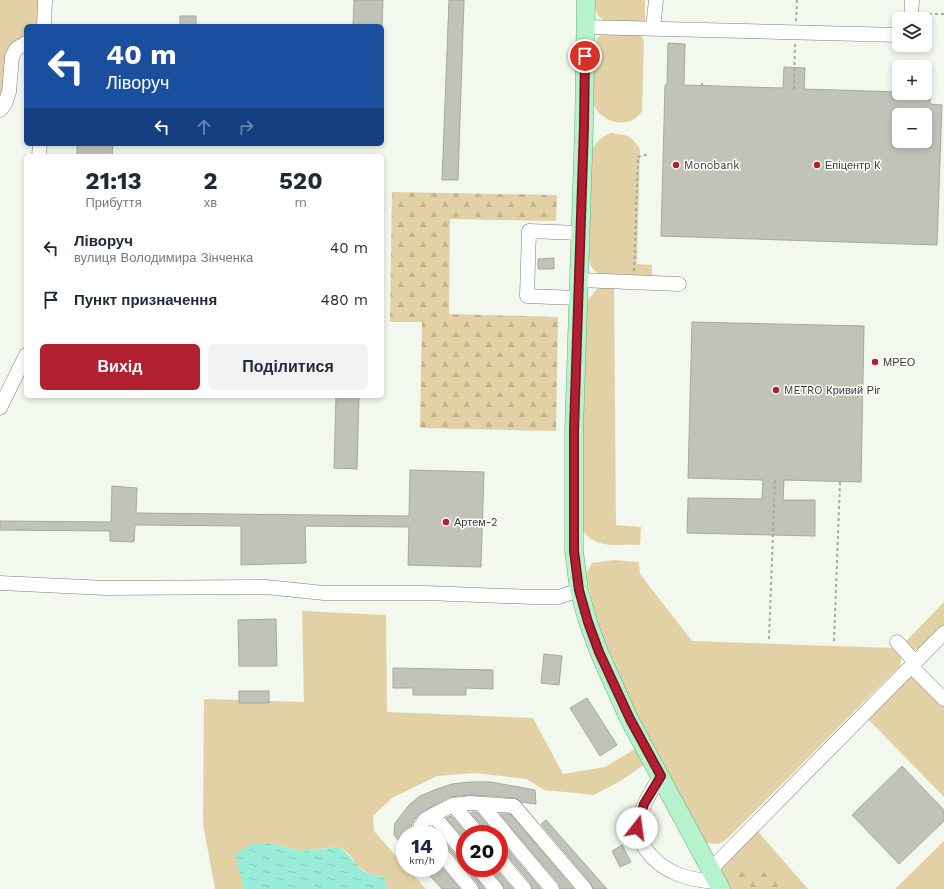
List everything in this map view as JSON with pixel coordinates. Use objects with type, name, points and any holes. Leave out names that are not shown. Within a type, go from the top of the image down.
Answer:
[{"type":"main road","points":[[586,0],[584,126],[574,430],[574,551],[579,590],[588,622],[599,652],[630,719],[716,880]]},
{"type":"lane","points":[[44,24],[45,0]]},
{"type":"lane","points":[[653,28],[656,0]]},
{"type":"lane","points":[[585,27],[892,35]]},
{"type":"lane","points":[[0,110],[5,104],[9,92],[12,57],[16,49],[24,44]]},
{"type":"lane","points":[[578,298],[527,296],[529,231],[580,232]]},
{"type":"lane","points":[[578,280],[679,284]]},
{"type":"lane","points":[[0,408],[24,359]]},
{"type":"lane","points":[[0,583],[106,588],[266,587],[324,593],[426,593],[533,597],[559,597],[579,590]]},
{"type":"lane","points":[[661,776],[650,792],[641,812],[637,828],[643,845],[653,860],[666,870],[697,880],[716,880],[913,664],[944,633]]},
{"type":"lane","points":[[897,642],[913,664],[944,699]]},
{"type":"lane","points":[[422,825],[425,820],[453,805],[470,803],[514,806],[585,889]]},
{"type":"lane","points":[[481,804],[552,889]]},
{"type":"lane","points":[[453,805],[470,825]]},
{"type":"lane","points":[[433,815],[456,842]]},
{"type":"lane","points":[[448,861],[472,889]]},
{"type":"lane","points":[[508,870],[524,889]]},
{"type":"lane","points":[[486,877],[496,889]]},
{"type":"path","points":[[911,11],[944,14]]},
{"type":"path","points":[[702,80],[702,86]]},
{"type":"path","points":[[633,282],[638,158],[648,154]]},
{"type":"path","points":[[769,639],[774,480]]},
{"type":"path","points":[[834,640],[840,482]]},
{"type":"green space","points":[[0,0],[45,0],[44,24],[24,24],[24,44],[16,49],[0,110]]},
{"type":"green space","points":[[595,0],[645,0],[645,21],[638,23],[603,20],[596,11]]},
{"type":"green space","points":[[605,33],[638,34],[642,36],[644,42],[642,111],[631,121],[616,122],[609,120],[602,116],[593,103],[595,44],[598,37]]},
{"type":"green space","points":[[611,133],[628,136],[640,149],[637,264],[652,265],[652,277],[606,276],[595,271],[589,261],[592,150],[600,140]]},
{"type":"green space","points":[[392,192],[557,195],[556,221],[450,219],[449,314],[558,317],[556,431],[420,428],[422,322],[390,322]]},
{"type":"green space","points":[[605,287],[614,288],[616,525],[641,527],[640,545],[615,545],[599,543],[586,535],[581,528],[581,396],[586,343],[586,305],[590,297],[597,289]]},
{"type":"green space","points":[[613,560],[639,562],[640,574],[692,641],[893,648],[902,656],[900,666],[728,838],[719,844],[706,843],[636,717],[606,650],[596,621],[586,574],[592,563]]},
{"type":"green space","points":[[944,602],[944,626],[921,648],[913,650],[905,642]]},
{"type":"green space","points":[[302,611],[386,615],[387,712],[533,718],[563,774],[605,767],[643,744],[651,760],[622,780],[594,795],[545,790],[526,779],[475,773],[437,776],[392,798],[373,816],[374,831],[396,856],[396,877],[415,877],[426,889],[387,889],[385,877],[373,876],[358,867],[349,854],[339,847],[300,851],[273,844],[239,869],[244,889],[215,889],[203,824],[204,699],[304,702]]},
{"type":"green space","points":[[911,666],[944,699],[944,797],[864,715]]},
{"type":"green space","points":[[753,826],[808,889],[721,889],[711,869]]},
{"type":"green space","points":[[944,841],[944,889],[895,889]]},
{"type":"green space","points":[[761,868],[772,870],[779,874],[791,889],[740,889],[736,876],[746,869]]},
{"type":"water","points":[[252,844],[273,844],[300,851],[339,847],[363,871],[385,877],[387,889],[244,889],[235,854]]},
{"type":"building","points":[[354,0],[383,0],[382,24],[353,24]]},
{"type":"building","points":[[449,0],[464,0],[458,180],[442,180]]},
{"type":"building","points":[[180,16],[196,16],[196,24],[180,24]]},
{"type":"building","points":[[668,43],[685,44],[684,85],[783,88],[784,67],[805,68],[804,89],[892,92],[892,100],[930,100],[930,104],[942,105],[937,245],[661,236],[665,85],[667,85]]},
{"type":"building","points":[[77,146],[113,146],[112,154],[77,154]]},
{"type":"building","points":[[554,258],[554,269],[538,269],[538,259]]},
{"type":"building","name":"METRO Кривий Ріг","points":[[692,322],[864,326],[861,482],[784,480],[783,500],[815,500],[815,536],[687,533],[688,498],[762,499],[763,480],[688,478]]},
{"type":"building","points":[[336,398],[359,398],[357,469],[334,468]]},
{"type":"building","points":[[410,470],[484,472],[481,567],[408,565],[409,527],[305,526],[306,563],[241,565],[241,526],[135,525],[134,542],[110,541],[110,531],[0,530],[0,521],[111,522],[112,486],[137,488],[136,513],[409,516]]},
{"type":"building","points":[[276,619],[277,666],[239,666],[238,620]]},
{"type":"building","points":[[544,654],[562,656],[559,685],[541,683]]},
{"type":"building","points":[[393,668],[493,670],[493,689],[466,688],[466,695],[413,695],[413,688],[393,688]]},
{"type":"building","points":[[239,691],[269,691],[269,703],[239,703]]},
{"type":"building","points":[[587,698],[617,745],[600,756],[570,708]]},
{"type":"building","points":[[902,766],[944,810],[944,821],[899,864],[852,815]]},
{"type":"building","points":[[491,782],[535,790],[536,804],[521,802],[515,798],[491,796],[469,795],[449,797],[420,813],[412,825],[396,825],[396,838],[394,835],[395,823],[409,805],[420,796],[452,784]]},
{"type":"building","points":[[477,812],[488,825],[481,825],[471,813]]},
{"type":"building","points":[[500,814],[510,814],[574,889],[560,889],[559,884]]},
{"type":"building","points":[[451,816],[459,825],[456,825],[456,830],[446,818]]},
{"type":"building","points":[[546,820],[607,889],[593,889],[591,883],[541,824]]},
{"type":"building","points":[[622,845],[631,862],[620,867],[612,851]]},
{"type":"building","points":[[448,846],[456,856],[456,858],[448,848]]},
{"type":"building","points":[[508,850],[541,889],[532,889],[531,884],[508,856]]},
{"type":"building","points":[[448,875],[460,889],[442,889],[431,877],[448,877]]},
{"type":"building","points":[[472,877],[475,877],[485,889],[479,889],[478,884]]},
{"type":"building","points":[[497,877],[503,877],[513,889],[504,889],[502,883]]},
{"type":"place","name":"Monobank","points":[[676,165]]},
{"type":"place","name":"Епіцентр К","points":[[817,165]]},
{"type":"place","name":"МРЕО","points":[[875,362]]},
{"type":"place","name":"METRO Кривий Ріг","points":[[776,390]]},
{"type":"place","name":"Артем-2","points":[[446,522]]},
{"type":"route","points":[[585,56],[574,430],[574,551],[579,590],[588,622],[599,652],[630,719],[661,776],[644,804],[637,828]]}]
